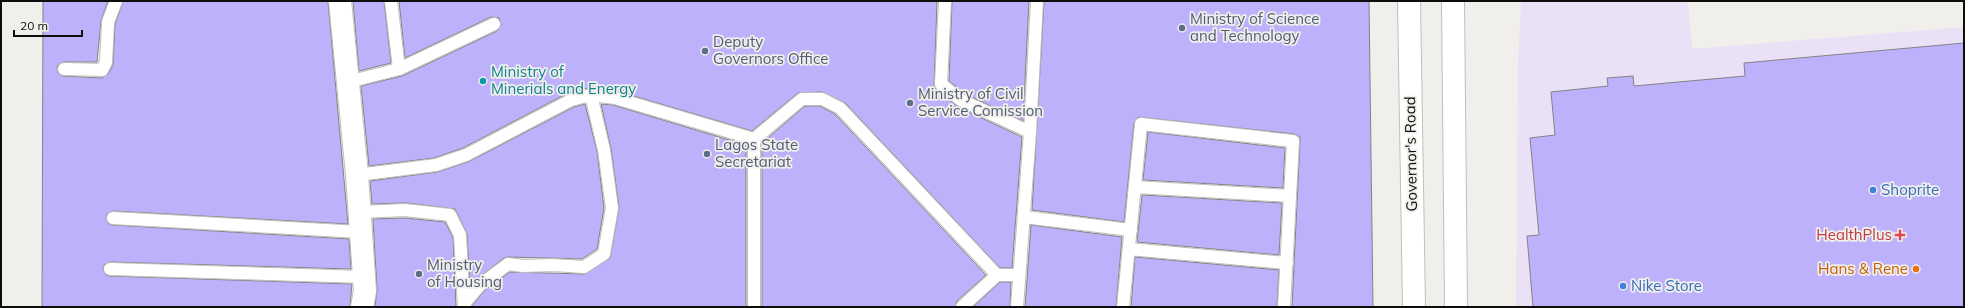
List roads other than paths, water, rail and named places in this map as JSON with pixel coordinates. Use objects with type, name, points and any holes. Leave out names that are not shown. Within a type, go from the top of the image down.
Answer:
[{"type":"street","points":[[340,1],[357,175],[365,291],[362,307]]},
{"type":"street","name":"Governor's Road","points":[[1409,1],[1414,307]]},
{"type":"street","points":[[1453,1],[1456,307]]},
{"type":"lane","points":[[64,69],[102,70],[106,62],[108,22],[116,1]]},
{"type":"lane","points":[[391,1],[399,69]]},
{"type":"lane","points":[[945,1],[941,84],[960,100],[1030,132]]},
{"type":"lane","points":[[1017,307],[1030,132],[1037,1]]},
{"type":"lane","points":[[348,82],[399,69],[494,24]]},
{"type":"lane","points":[[464,305],[480,285],[508,264],[523,266],[553,265],[584,267],[604,254],[612,208],[604,150],[591,95]]},
{"type":"lane","points":[[357,175],[436,165],[466,155],[571,100],[591,95],[615,98],[754,138]]},
{"type":"lane","points":[[754,138],[802,99],[822,99],[840,108],[997,274],[1019,275]]},
{"type":"lane","points":[[1123,307],[1141,124],[1293,141],[1284,307]]},
{"type":"lane","points":[[754,138],[754,307]]},
{"type":"lane","points":[[1135,187],[1290,196]]},
{"type":"lane","points":[[113,218],[360,222],[406,210],[450,215],[460,235],[464,305]]},
{"type":"lane","points":[[1024,217],[1131,230]]},
{"type":"lane","points":[[1129,249],[1287,263]]},
{"type":"lane","points":[[110,269],[364,277]]},
{"type":"lane","points":[[962,307],[997,274]]},
{"type":"place","name":"Ministry of Science and Technology","points":[[1182,28]]},
{"type":"place","name":"Deputy Governors Office","points":[[705,51]]},
{"type":"place","name":"Ministry of Minerials and Energy","points":[[483,81]]},
{"type":"place","name":"Ministry of Civil Service Comission","points":[[910,103]]},
{"type":"place","name":"Lagos State Secretariat","points":[[707,154]]},
{"type":"place","name":"Shoprite","points":[[1873,190]]},
{"type":"place","name":"HealthPlus","points":[[1900,235]]},
{"type":"place","name":"Hans & Rene","points":[[1916,269]]},
{"type":"place","name":"Ministry of Housing","points":[[419,274]]},
{"type":"place","name":"Nike Store","points":[[1623,286]]}]
